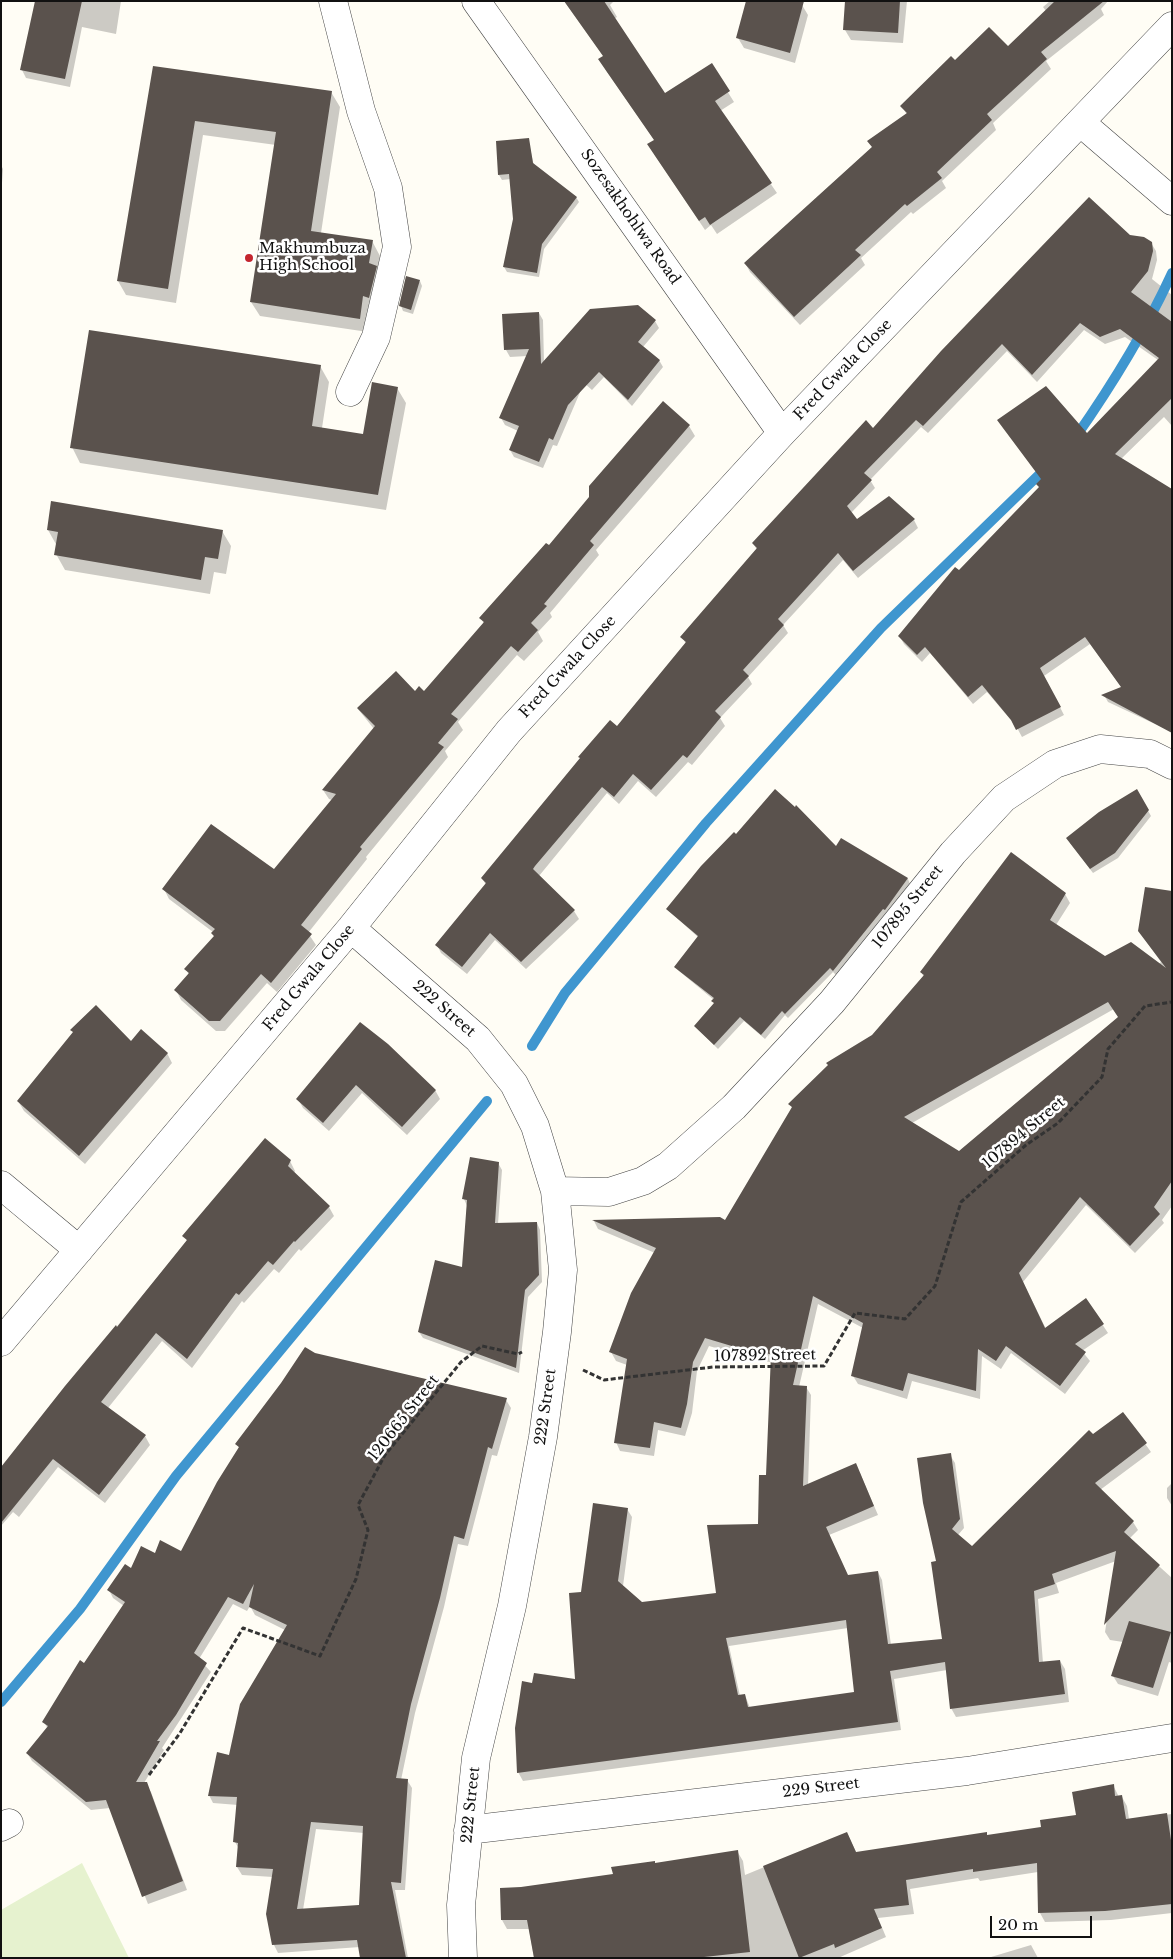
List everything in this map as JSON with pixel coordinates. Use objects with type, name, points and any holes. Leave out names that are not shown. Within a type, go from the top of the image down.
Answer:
[{"type":"street","points":[[333,1],[361,111],[388,188],[397,247],[376,337],[350,392]]},
{"type":"street","name":"Sozesakhohlwa Road","points":[[476,1],[782,433]]},
{"type":"street","name":"Fred Gwala Close","points":[[1,1342],[351,928],[509,731],[782,433],[1172,26]]},
{"type":"street","points":[[1080,122],[1172,202]]},
{"type":"street","name":"107895 Street","points":[[555,1191],[609,1192],[643,1182],[668,1166],[687,1150],[734,1107],[832,1002],[953,853],[1004,798],[1055,764],[1100,749],[1150,754],[1172,765]]},
{"type":"street","name":"222 Street","points":[[351,928],[478,1039],[514,1084],[535,1126],[555,1191],[563,1270],[555,1344],[542,1437],[512,1606],[476,1758],[461,1905],[464,1958]]},
{"type":"street","points":[[1,1185],[79,1250]]},
{"type":"street","name":"229 Street","points":[[468,1830],[967,1771],[1172,1738]]},
{"type":"path","name":"107894 Street","points":[[955,1227],[961,1202],[1026,1145],[1058,1123],[1102,1077],[1108,1049],[1130,1021],[1145,1006],[1172,1002]]},
{"type":"path","name":"107892 Street","points":[[555,1344],[604,1380],[713,1367],[824,1366],[855,1313],[905,1319],[936,1286],[955,1227]]},
{"type":"path","name":"120665 Street","points":[[149,1775],[180,1733],[243,1628],[320,1656],[356,1580],[368,1530],[358,1505],[386,1455],[461,1362],[482,1346],[518,1354],[555,1344]]},
{"type":"green space","points":[[82,1863],[129,1958],[1,1958],[1,1910]]},
{"type":"building","points":[[35,1],[82,1],[65,79],[20,70]]},
{"type":"building","points":[[564,1],[604,1],[665,93],[712,63],[730,91],[715,101],[772,183],[710,225],[705,217],[699,221],[647,144],[654,140],[598,59],[603,56]]},
{"type":"building","points":[[746,1],[804,1],[790,53],[736,38]]},
{"type":"building","points":[[845,1],[900,1],[898,33],[843,30]]},
{"type":"building","points":[[1055,1],[1104,1],[1041,52],[1047,59],[987,114],[992,120],[937,172],[942,178],[907,206],[905,204],[855,250],[861,255],[794,317],[744,263],[872,147],[867,141],[907,113],[900,106],[951,56],[955,60],[989,27],[1008,46]]},
{"type":"building","points":[[153,66],[332,91],[311,231],[373,240],[369,263],[377,266],[369,298],[363,296],[360,319],[250,302],[276,132],[195,121],[168,289],[117,281]]},
{"type":"building","points":[[529,138],[533,163],[577,197],[542,244],[537,273],[503,267],[513,219],[509,174],[498,175],[496,141]]},
{"type":"building","points":[[1089,197],[1130,235],[1144,237],[1152,242],[1153,251],[1148,271],[1131,292],[1172,322],[1172,398],[1115,454],[1172,489],[1172,733],[1101,695],[1121,687],[1085,637],[1040,668],[1061,707],[1016,730],[1011,720],[982,685],[968,697],[925,647],[917,655],[898,636],[955,567],[959,570],[1039,487],[1036,484],[1041,479],[997,420],[1046,386],[1087,433],[1159,358],[1120,329],[1100,337],[1080,323],[1032,375],[1002,344],[923,426],[916,420],[864,473],[872,480],[847,506],[857,519],[889,496],[915,519],[853,571],[838,553],[778,619],[784,625],[743,670],[749,676],[715,711],[721,717],[687,758],[683,755],[651,790],[633,774],[614,797],[602,787],[535,866],[533,869],[575,910],[521,962],[490,933],[462,967],[435,945],[486,883],[481,878],[580,758],[578,757],[610,720],[617,726],[686,642],[680,637],[757,548],[752,543],[866,420],[873,428],[941,351]]},
{"type":"building","points":[[406,276],[420,280],[411,310],[399,306]]},
{"type":"building","points":[[638,305],[656,320],[638,342],[660,360],[628,400],[599,372],[568,405],[553,440],[549,438],[539,462],[509,450],[519,426],[499,418],[529,349],[504,350],[502,314],[539,312],[541,364],[590,309]]},
{"type":"building","points":[[89,330],[321,365],[312,426],[363,434],[372,382],[398,387],[378,495],[70,448]]},
{"type":"building","points":[[663,401],[690,425],[590,541],[594,545],[544,604],[547,606],[531,623],[538,630],[518,652],[511,646],[451,714],[458,719],[438,743],[444,747],[360,847],[362,849],[301,925],[312,934],[271,983],[261,974],[220,1021],[209,1021],[174,990],[189,973],[184,969],[214,936],[211,933],[215,929],[162,889],[211,824],[274,869],[336,794],[322,790],[375,726],[357,708],[396,671],[415,691],[419,686],[424,691],[484,622],[479,618],[546,543],[549,545],[589,497],[589,486]]},
{"type":"building","points":[[51,501],[223,530],[218,559],[205,557],[201,580],[54,555],[58,532],[47,530]]},
{"type":"building","points":[[775,789],[795,807],[796,805],[836,846],[841,838],[908,878],[885,910],[883,909],[833,971],[830,968],[785,1014],[782,1011],[761,1035],[740,1017],[714,1045],[694,1026],[714,1003],[711,1001],[714,998],[674,967],[698,936],[666,909],[701,866],[734,832],[736,834]]},
{"type":"building","points":[[1137,789],[1149,810],[1115,853],[1090,869],[1066,838],[1099,812]]},
{"type":"building","points":[[1011,852],[1066,893],[1050,920],[1105,956],[1131,942],[1166,968],[1138,931],[1145,887],[1172,891],[1172,1181],[1154,1207],[1160,1214],[1130,1246],[1080,1197],[1019,1273],[1045,1328],[1086,1298],[1104,1324],[1075,1344],[1086,1352],[1060,1386],[1006,1346],[996,1361],[978,1349],[976,1391],[908,1373],[903,1391],[851,1376],[863,1323],[813,1296],[793,1385],[807,1386],[803,1486],[856,1463],[874,1506],[826,1527],[848,1575],[878,1571],[888,1644],[942,1639],[931,1562],[936,1561],[923,1503],[917,1458],[951,1453],[960,1519],[952,1529],[972,1546],[1089,1430],[1093,1434],[1123,1412],[1147,1443],[1095,1483],[1134,1521],[1124,1532],[1160,1565],[1104,1625],[1116,1551],[1052,1574],[1055,1584],[1034,1591],[1039,1662],[1060,1660],[1065,1694],[950,1709],[945,1662],[890,1671],[898,1722],[517,1773],[515,1728],[522,1681],[532,1683],[534,1673],[575,1679],[569,1593],[581,1592],[593,1503],[628,1508],[618,1581],[642,1602],[716,1593],[707,1525],[758,1524],[759,1475],[766,1475],[771,1354],[755,1353],[705,1338],[693,1362],[687,1404],[681,1428],[654,1422],[650,1448],[614,1443],[627,1359],[609,1352],[631,1293],[656,1248],[592,1220],[720,1217],[725,1220],[792,1107],[788,1104],[828,1065],[826,1063],[872,1035],[924,975],[920,972]],"holes":[[[1108,1002],[1118,1017],[959,1151],[904,1117]],[[846,1620],[854,1692],[748,1707],[745,1694],[738,1695],[726,1638]]]},
{"type":"building","points":[[96,1005],[131,1041],[141,1029],[168,1053],[79,1156],[17,1101],[73,1032],[70,1030]]},
{"type":"building","points":[[360,1022],[388,1044],[436,1090],[402,1127],[356,1085],[323,1123],[296,1099]]},
{"type":"building","points":[[265,1138],[291,1160],[288,1166],[330,1206],[294,1241],[273,1265],[268,1261],[239,1295],[236,1293],[187,1359],[156,1333],[101,1402],[146,1435],[99,1495],[53,1459],[1,1523],[1,1467],[65,1386],[116,1325],[117,1327],[187,1240],[182,1236]]},
{"type":"building","points":[[470,1157],[499,1162],[495,1223],[537,1222],[539,1275],[525,1290],[516,1368],[418,1332],[435,1260],[462,1267],[467,1200],[462,1199]]},
{"type":"building","points":[[305,1347],[315,1353],[507,1398],[492,1449],[488,1447],[464,1539],[454,1536],[440,1598],[411,1704],[396,1778],[408,1779],[401,1883],[391,1882],[406,1958],[360,1958],[357,1940],[272,1945],[266,1914],[273,1869],[236,1867],[238,1843],[233,1842],[237,1797],[208,1796],[217,1752],[229,1755],[240,1704],[287,1625],[249,1607],[254,1584],[243,1604],[228,1597],[194,1653],[207,1663],[176,1715],[157,1741],[160,1741],[136,1782],[147,1782],[183,1881],[142,1897],[106,1800],[86,1802],[26,1753],[48,1726],[42,1722],[80,1660],[84,1663],[125,1602],[107,1590],[125,1564],[131,1568],[141,1546],[155,1553],[160,1540],[181,1551],[217,1482],[239,1447],[235,1444],[281,1383]],"holes":[[[311,1822],[363,1826],[359,1905],[297,1909]]]},
{"type":"building","points":[[1129,1621],[1171,1632],[1153,1688],[1111,1676]]},
{"type":"building","points":[[1114,1784],[1115,1796],[1122,1795],[1126,1819],[1167,1813],[1172,1847],[1172,1904],[1105,1911],[1038,1913],[1037,1863],[973,1872],[973,1869],[906,1880],[909,1905],[874,1909],[882,1928],[835,1948],[834,1944],[799,1958],[763,1866],[847,1832],[856,1852],[987,1832],[987,1835],[1041,1827],[1040,1820],[1076,1815],[1072,1792]]},
{"type":"building","points":[[738,1850],[750,1952],[695,1958],[534,1958],[527,1920],[501,1920],[500,1888],[521,1887],[613,1874],[611,1867],[655,1861],[655,1863]]},
{"type":"waterway","points":[[1075,438],[1127,358],[1151,316],[1172,273]]},
{"type":"waterway","points":[[532,1046],[565,993],[706,823],[881,628],[1048,466]]},
{"type":"waterway","points":[[1,1702],[80,1609],[176,1476],[487,1101]]},
{"type":"place","name":"Makhumbuza High School","points":[[249,258]]}]
